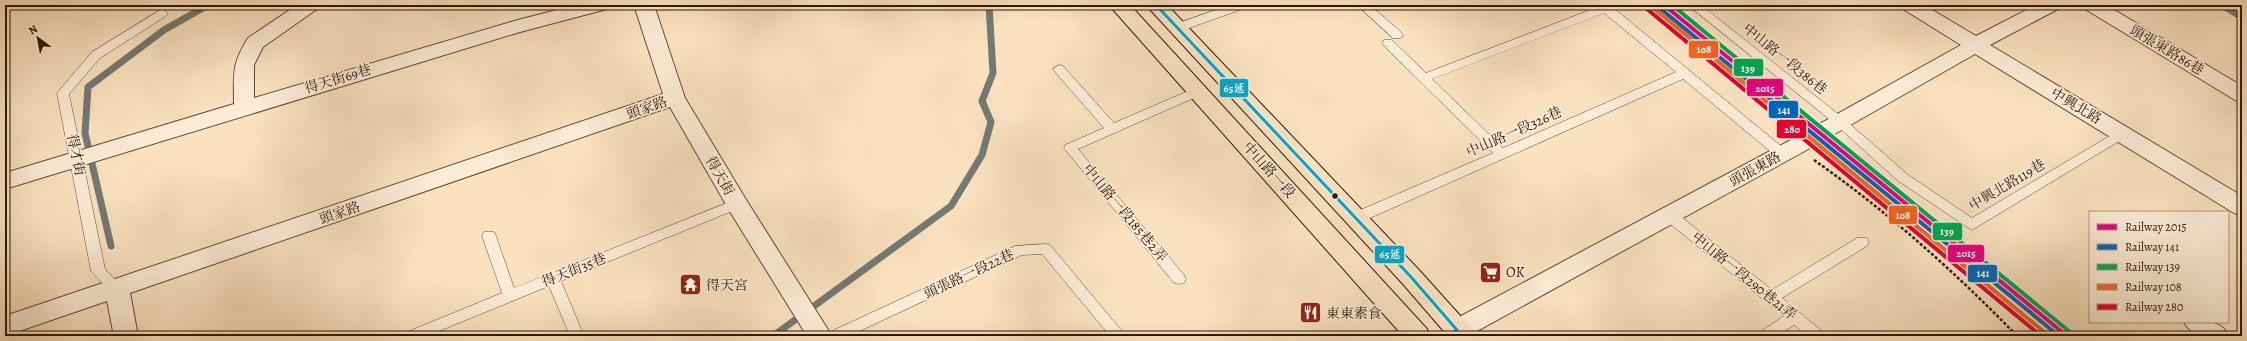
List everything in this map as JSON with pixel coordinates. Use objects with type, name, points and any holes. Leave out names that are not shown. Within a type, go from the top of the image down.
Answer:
[{"type":"main road","name":"中山路一段","points":[[1119,5],[1199,91],[1418,336]]},
{"type":"main road","points":[[1156,5],[1356,218],[1460,333]]},
{"type":"street","points":[[244,108],[244,65],[256,43],[310,5]]},
{"type":"street","name":"得天街69巷","points":[[5,181],[514,27],[600,5]]},
{"type":"street","name":"得天街","points":[[644,5],[675,98],[736,204],[820,336]]},
{"type":"street","name":"中興北路","points":[[1910,5],[2242,207]]},
{"type":"street","name":"頭張東路","points":[[1460,333],[1975,45],[2051,5]]},
{"type":"street","name":"頭張東路86巷","points":[[2092,5],[2242,95]]},
{"type":"street","name":"頭家路","points":[[5,326],[675,98]]},
{"type":"street","points":[[117,289],[126,336]]},
{"type":"street","points":[[2198,323],[2217,336]]},
{"type":"lane","points":[[1177,28],[1240,5]]},
{"type":"lane","points":[[1363,5],[1424,78],[1502,154]]},
{"type":"lane","name":"中山路一段386巷","points":[[1694,5],[1839,121]]},
{"type":"lane","points":[[1424,78],[1604,7],[1782,154]]},
{"type":"lane","name":"得才街","points":[[117,289],[98,271],[63,93],[96,55],[162,13]]},
{"type":"lane","points":[[1058,68],[1112,129],[1199,91]]},
{"type":"lane","name":"中山路一段326巷","points":[[1356,218],[1685,73]]},
{"type":"lane","name":"中興北路119巷","points":[[1839,121],[1902,177],[1972,225],[2122,134]]},
{"type":"lane","name":"中山路一段185巷2弄","points":[[1112,129],[1070,148],[1179,279]]},
{"type":"lane","name":"得天街35巷","points":[[412,336],[736,204]]},
{"type":"lane","name":"中山路一段290巷21弄","points":[[1669,215],[1818,336]]},
{"type":"lane","points":[[489,236],[510,296]]},
{"type":"lane","points":[[1771,298],[1862,242]]},
{"type":"lane","name":"頭張路一段22巷","points":[[835,336],[1020,250],[1045,249],[1119,336]]},
{"type":"lane","points":[[553,278],[577,336]]},
{"type":"lane","points":[[1765,336],[1794,317]]},
{"type":"path","points":[[1832,172],[1882,209],[1972,290],[2017,336]]},
{"type":"waterway","points":[[111,246],[85,133],[88,87],[164,30],[208,5]]},
{"type":"waterway","points":[[773,336],[951,206],[982,155],[991,122],[982,101],[993,73],[989,5]]},
{"type":"waterway","points":[[2222,5],[2242,17]]},
{"type":"rail line","name":"108","points":[[1650,5],[2049,336]]},
{"type":"rail line","name":"2015","points":[[1664,5],[2067,336]]},
{"type":"rail line","name":"139","points":[[1672,5],[2070,332]]},
{"type":"rail line","name":"280","points":[[1647,9],[2041,336]]},
{"type":"rail line","name":"141","points":[[1661,9],[2059,336]]},
{"type":"transit line","name":"65延","points":[[1156,5],[1411,277],[1457,330],[1446,336]]},
{"type":"place","name":"OK","points":[[1490,272]]},
{"type":"place","name":"得天宮","points":[[691,285]]},
{"type":"place","name":"東東素食","points":[[1311,313]]}]
